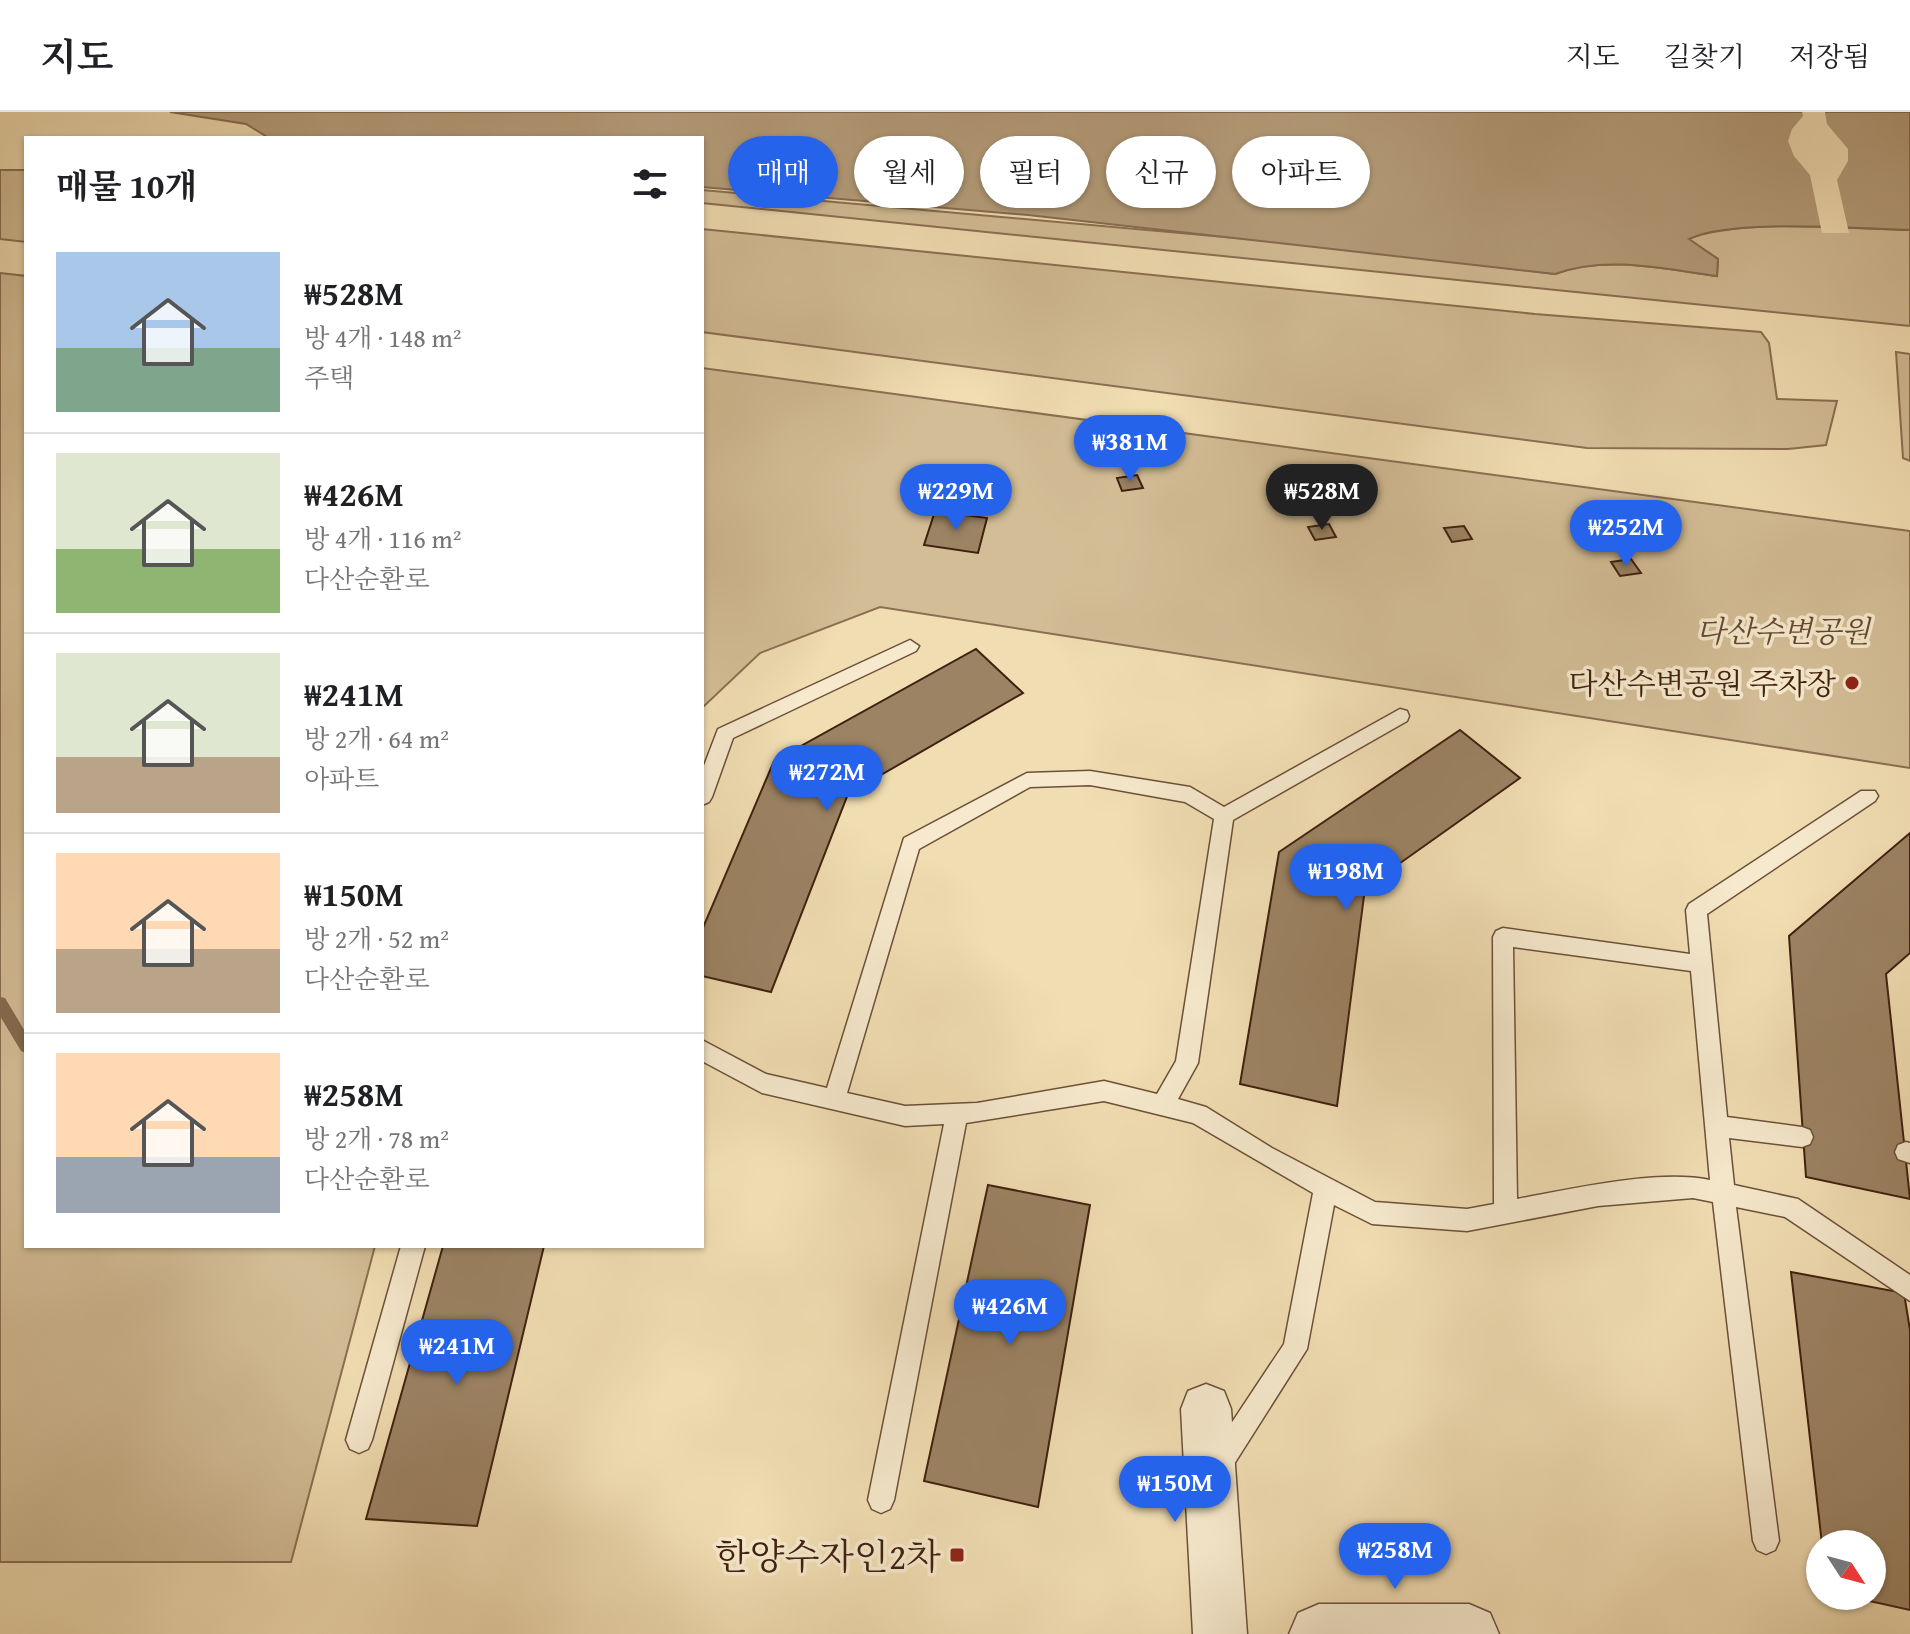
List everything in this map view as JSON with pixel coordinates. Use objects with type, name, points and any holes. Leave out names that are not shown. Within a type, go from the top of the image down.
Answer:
[{"type":"street","points":[[1206,1409],[1220,1634]]},
{"type":"street","points":[[1319,1634],[1469,1634]]},
{"type":"lane","points":[[704,792],[725,734],[910,646]]},
{"type":"lane","points":[[1224,816],[1400,716]]},
{"type":"lane","points":[[834,1100],[911,844],[1027,780],[1090,778],[1190,795],[1224,816]]},
{"type":"lane","points":[[1766,1541],[1723,1193],[1696,910],[1868,796]]},
{"type":"lane","points":[[1162,1105],[1187,1063],[1224,816]]},
{"type":"lane","points":[[1506,1212],[1503,937],[1701,964]]},
{"type":"lane","points":[[704,1051],[762,1083],[905,1116],[957,1114],[1104,1091],[1162,1105],[1198,1114],[1372,1213],[1467,1220],[1630,1193],[1693,1187],[1790,1207],[1910,1289]]},
{"type":"lane","points":[[881,1500],[957,1114]]},
{"type":"lane","points":[[1716,1126],[1802,1137]]},
{"type":"lane","points":[[1211,1476],[1295,1349],[1326,1188]]},
{"type":"lane","points":[[359,1440],[412,1248]]},
{"type":"green space","points":[[0,170],[24,170],[24,242],[0,239]]},
{"type":"green space","points":[[704,190],[728,192],[728,206],[704,203]]},
{"type":"green space","points":[[838,202],[854,204],[854,208],[902,208],[1303,244],[1555,274],[1574,268],[1615,264],[1717,276],[1718,259],[1688,239],[1737,229],[1796,226],[1910,230],[1910,326],[751,208],[838,208]]},
{"type":"green space","points":[[704,229],[1535,314],[1761,332],[1769,343],[1777,399],[1837,401],[1826,445],[1788,449],[1587,448],[704,332]]},
{"type":"green space","points":[[0,273],[24,276],[24,1248],[374,1248],[291,1562],[0,1562]]},
{"type":"green space","points":[[1896,352],[1910,354],[1910,461],[1903,458]]},
{"type":"green space","name":"다산수변공원","points":[[704,368],[1910,531],[1910,768],[880,607],[760,653],[704,706]]},
{"type":"shaded area","points":[[170,112],[1910,112],[1910,230],[1796,226],[1734,229],[1689,239],[1718,259],[1717,276],[1615,264],[1574,268],[1555,274],[946,208],[964,208],[964,136],[854,136],[854,200],[838,199],[838,136],[728,136],[728,189],[704,187],[704,136],[266,136],[246,124]]},
{"type":"pier","points":[[1802,112],[1825,112],[1827,124],[1848,149],[1848,161],[1837,180],[1849,233],[1822,233],[1810,175],[1794,156],[1788,141],[1792,129],[1803,116]]},
{"type":"building","points":[[1137,475],[1143,488],[1122,491],[1117,478]]},
{"type":"building","points":[[935,511],[987,518],[978,553],[924,545]]},
{"type":"building","points":[[1329,524],[1336,537],[1315,540],[1308,527]]},
{"type":"building","points":[[1464,526],[1472,539],[1452,542],[1444,528]]},
{"type":"building","points":[[1631,559],[1641,573],[1620,576],[1611,562]]},
{"type":"building","points":[[976,649],[1023,693],[848,794],[771,992],[704,976],[704,925],[774,761]]},
{"type":"building","points":[[1460,730],[1520,778],[1365,888],[1337,1106],[1240,1084],[1279,852]]},
{"type":"building","points":[[1910,833],[1910,953],[1886,974],[1910,1199],[1806,1177],[1789,936]]},
{"type":"building","points":[[988,1185],[1090,1205],[1038,1507],[924,1481]]},
{"type":"building","points":[[442,1248],[544,1248],[477,1526],[366,1519]]},
{"type":"building","points":[[1791,1272],[1904,1293],[1910,1330],[1910,1610],[1886,1605],[1886,1530],[1820,1530]]},
{"type":"waterway","points":[[0,1003],[24,1043]]},
{"type":"place","name":"다산수변공원 주차장","points":[[1852,683]]},
{"type":"place","name":"한양수자인2차","points":[[957,1555]]}]
